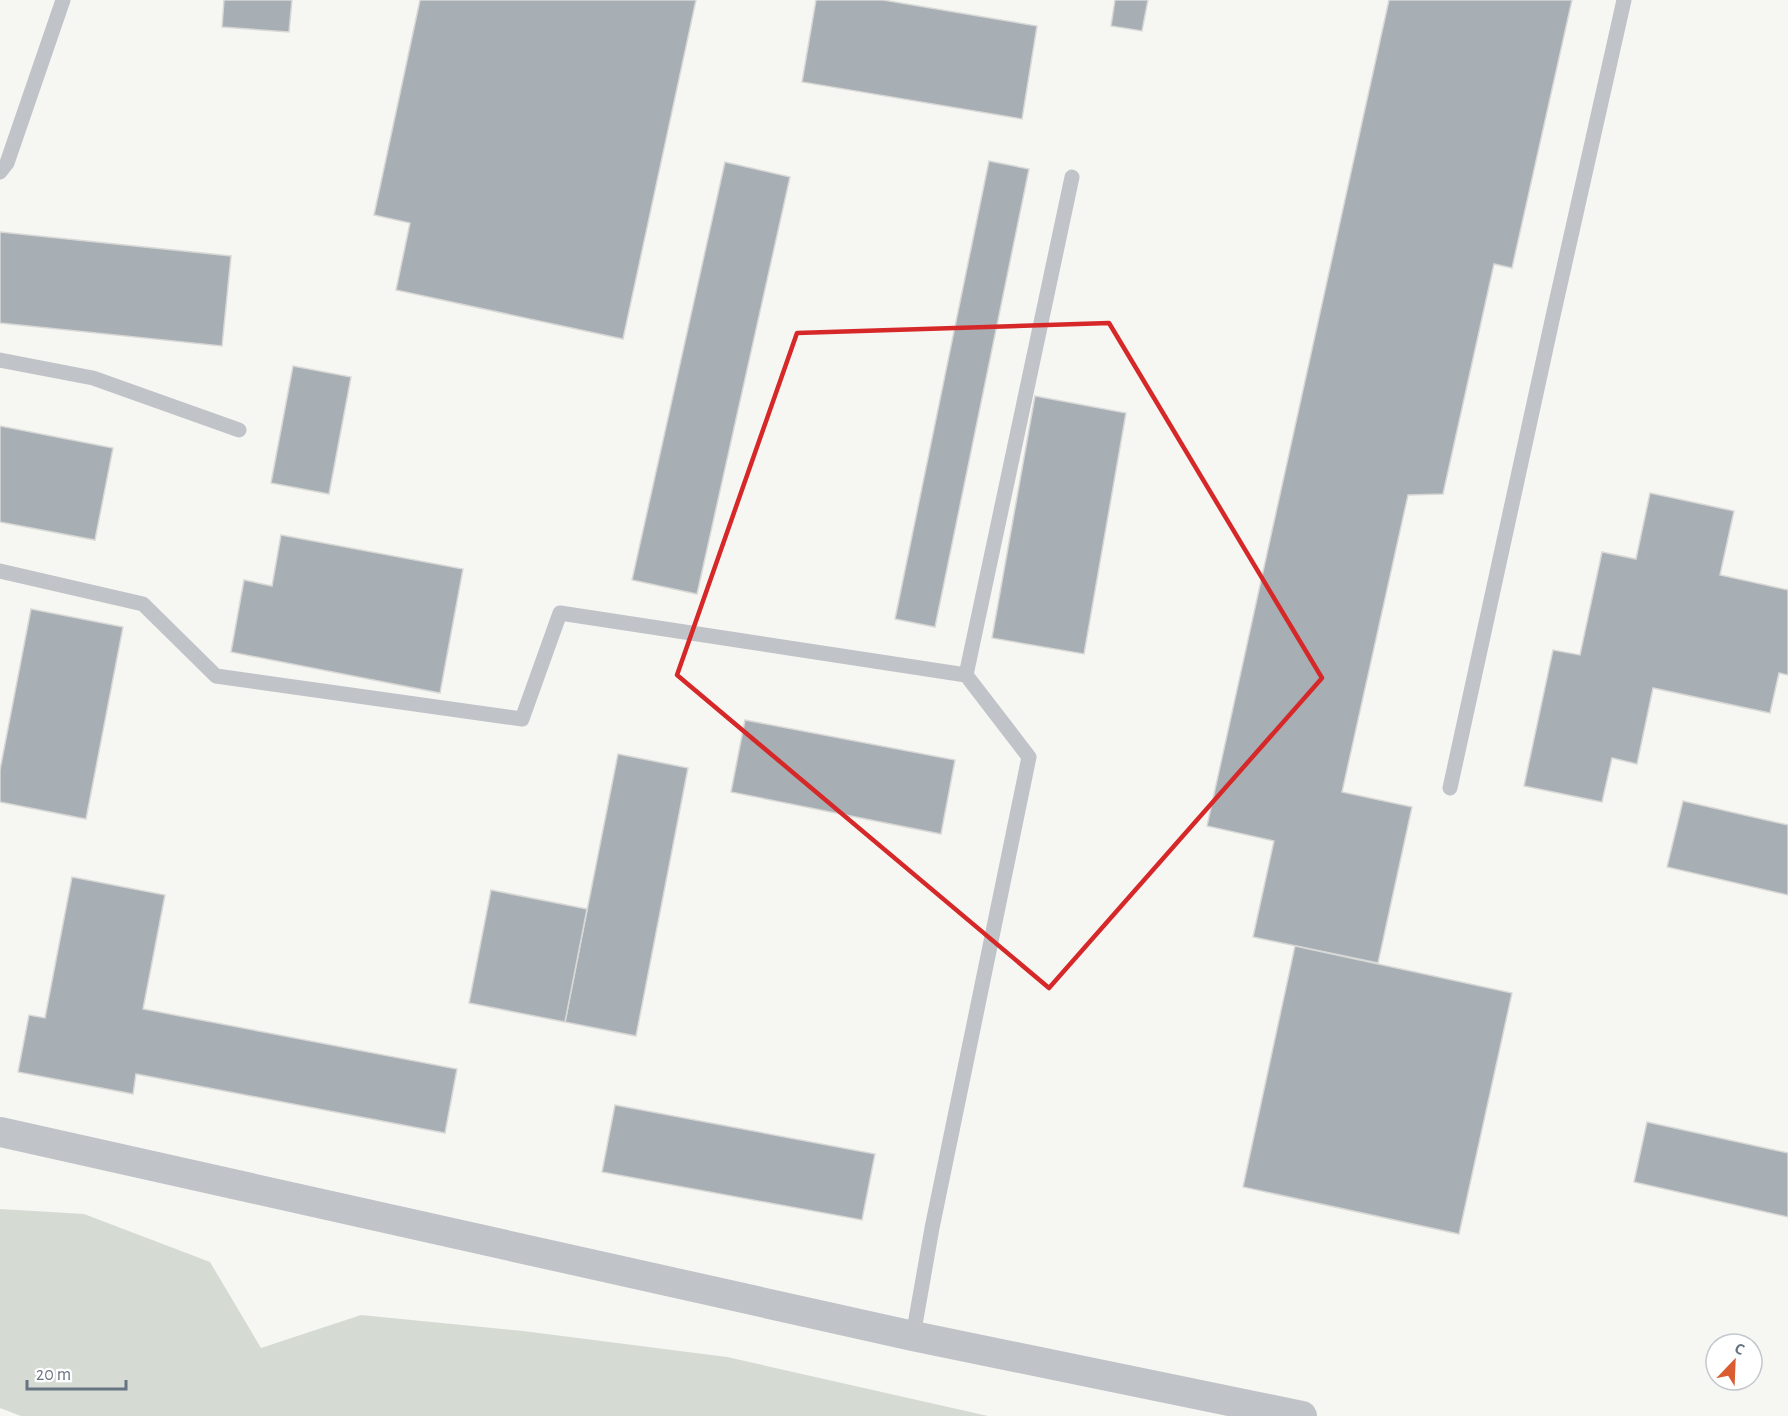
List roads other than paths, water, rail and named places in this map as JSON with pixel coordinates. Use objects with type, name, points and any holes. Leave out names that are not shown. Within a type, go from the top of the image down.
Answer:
[{"type":"street","points":[[0,1132],[913,1336],[1302,1416]]},
{"type":"lane","points":[[0,172],[6,163],[63,0]]},
{"type":"lane","points":[[1450,788],[1624,0]]},
{"type":"lane","points":[[966,675],[1072,177]]},
{"type":"lane","points":[[0,360],[93,378],[239,430]]},
{"type":"lane","points":[[0,571],[143,604],[216,676],[522,719],[560,613],[966,675],[1029,757],[932,1228],[913,1336]]}]
